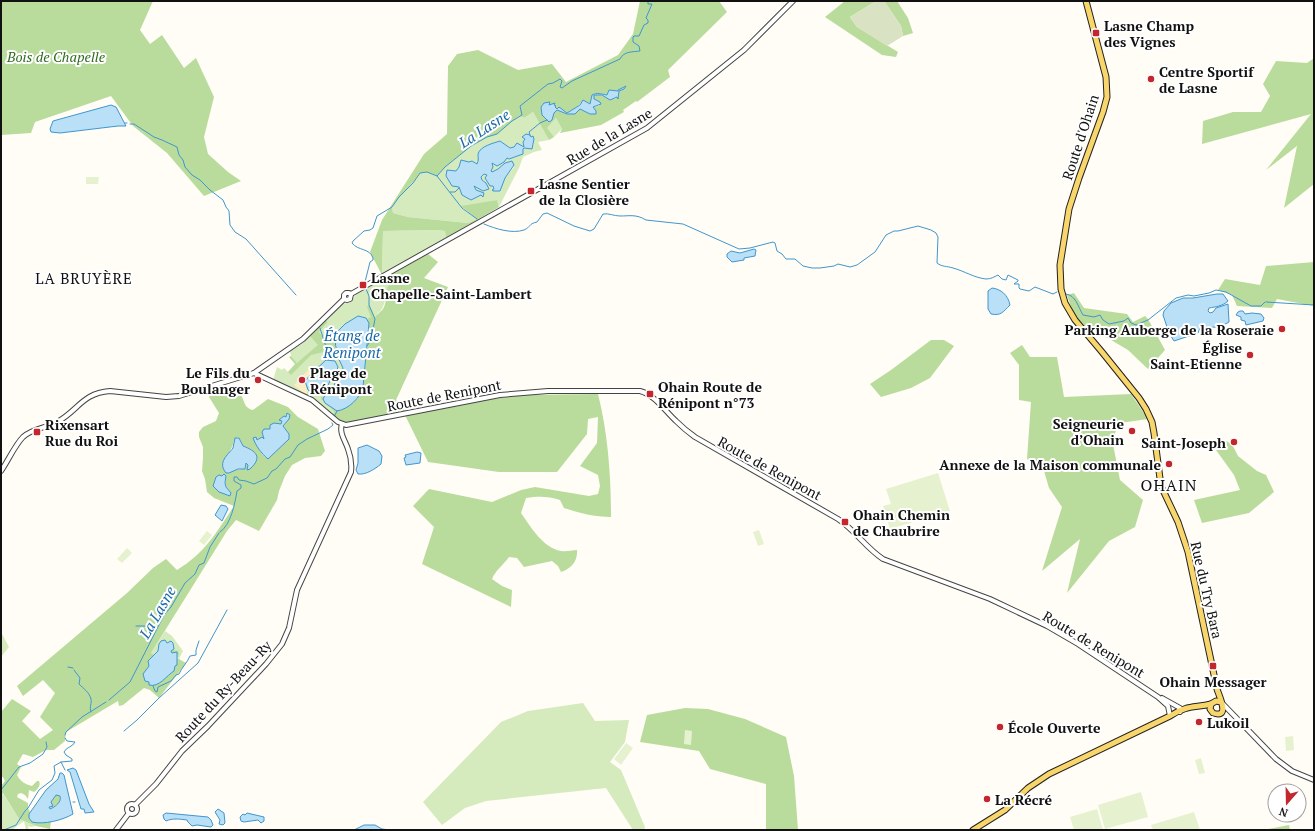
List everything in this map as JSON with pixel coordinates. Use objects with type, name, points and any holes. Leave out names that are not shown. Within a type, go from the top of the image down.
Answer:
[{"type":"main road","name":"Route d'Ohain","points":[[1086,1],[1106,77],[1107,97],[1104,112],[1069,209],[1060,258],[1060,282],[1065,303],[1074,320],[1102,352],[1148,412]]},
{"type":"main road","name":"Rue du Try Bara","points":[[1148,412],[1154,433],[1160,478],[1166,499],[1175,516],[1188,552],[1217,695],[1212,705]]},
{"type":"main road","name":"Rue du Try Bara","points":[[1216,689],[1223,706],[1222,712]]},
{"type":"main road","points":[[973,830],[1005,810],[1028,788],[1050,774],[1188,707],[1221,703]]},
{"type":"main road","points":[[1212,705],[1214,714],[1222,712]]},
{"type":"street","name":"Rue de la Lasne","points":[[259,369],[308,336],[344,299],[350,299],[351,294],[647,128],[744,50],[793,1]]},
{"type":"street","points":[[1,471],[23,437],[39,428],[59,421],[85,399],[95,394],[110,391],[179,396],[254,373],[259,369],[267,380]]},
{"type":"street","points":[[254,373],[312,400],[342,424]]},
{"type":"street","name":"Route de Renipont","points":[[342,424],[500,395],[548,391],[642,391],[653,398],[678,423],[702,442],[844,522],[873,552],[883,559],[990,599],[1047,626],[1078,644],[1158,697],[1168,706],[1171,716]]},
{"type":"street","name":"Route du Ry-Beau-Ry","points":[[135,805],[156,784],[182,751],[266,664],[286,638],[297,590],[351,472],[350,454],[340,430],[342,424]]},
{"type":"street","name":"Route de Renipont","points":[[1158,697],[1175,704],[1180,711]]},
{"type":"street","points":[[1221,703],[1276,759],[1292,771],[1314,780]]},
{"type":"street","points":[[1222,712],[1230,712]]},
{"type":"street","points":[[116,830],[129,813],[127,810],[129,806],[132,804],[135,805],[137,809],[136,813],[129,813]]},
{"type":"green space","name":"Bois de Chapelle","points":[[1,1],[153,1],[140,30],[150,44],[162,35],[184,68],[196,58],[214,97],[204,137],[208,154],[228,172],[241,181],[204,196],[167,153],[133,126],[111,96],[35,122],[31,133],[1,135]]},
{"type":"green space","points":[[640,1],[719,1],[727,12],[668,70],[670,77],[637,102],[636,101],[623,110],[624,112],[601,125],[560,133],[562,129],[556,118],[547,128],[554,137],[549,140],[533,112],[524,118],[519,116],[497,134],[487,137],[471,146],[445,167],[437,176],[427,172],[420,173],[392,207],[393,213],[408,217],[468,223],[477,219],[461,206],[497,200],[499,207],[446,238],[445,231],[438,230],[383,231],[382,275],[370,252],[382,220],[424,154],[447,134],[448,66],[457,54],[478,50],[518,70],[552,64],[566,82],[618,55],[633,34]],"holes":[[[625,86],[619,91],[615,99],[594,95],[594,99],[600,102],[599,106],[593,107],[596,114],[590,114],[580,109],[575,114],[567,114],[557,110],[554,113],[552,120],[549,122],[542,115],[541,107],[543,104],[550,102],[548,105],[554,104],[556,106],[554,107],[557,109],[560,108],[566,113],[576,108],[583,100],[590,104],[594,93],[607,95],[609,90],[617,91]]]},
{"type":"green space","points":[[845,1],[876,1],[850,17],[857,27],[898,52],[896,57],[882,55],[825,17]]},
{"type":"green space","points":[[876,1],[884,1],[901,26],[903,36],[887,46],[857,27],[850,17]]},
{"type":"green space","points":[[884,1],[897,1],[908,18],[913,33],[903,36],[901,26]]},
{"type":"green space","points":[[1314,58],[1314,184],[1284,208],[1297,146],[1266,170],[1311,114],[1202,144],[1203,121],[1233,112],[1261,112],[1270,96],[1263,84],[1276,61],[1307,63]]},
{"type":"green space","points":[[533,112],[549,140],[538,142],[542,150],[523,157],[499,207],[497,200],[462,208],[477,219],[468,223],[408,217],[393,213],[392,207],[420,173],[427,172],[437,176],[445,167],[471,146],[487,137],[497,134],[519,116],[524,118]],"holes":[[[531,137],[534,139],[533,147],[524,148],[521,154],[515,157],[507,158],[495,165],[492,163],[492,172],[510,161],[514,167],[505,178],[499,191],[493,191],[493,186],[490,186],[486,178],[487,175],[484,174],[481,178],[485,182],[486,190],[483,191],[474,186],[476,190],[484,194],[483,196],[481,195],[471,200],[462,195],[459,187],[452,186],[447,178],[449,170],[456,171],[460,167],[472,161],[477,164],[482,148],[500,141],[510,148],[524,147],[525,138]]]},
{"type":"green space","points":[[556,118],[562,129],[554,137],[546,128]]},
{"type":"green space","points":[[86,177],[99,177],[98,184],[86,184]]},
{"type":"green space","points":[[383,231],[445,231],[446,238],[382,275]]},
{"type":"green space","points":[[428,254],[438,262],[424,278],[448,287],[396,400],[405,411],[342,423],[333,417],[334,411],[321,399],[321,397],[324,397],[323,399],[336,410],[341,410],[357,399],[363,387],[368,340],[367,319],[371,317],[367,307],[369,305],[375,318],[385,306],[388,295],[387,288],[390,283],[384,278]]},
{"type":"green space","points":[[1314,262],[1314,306],[1277,299],[1272,308],[1237,306],[1232,295],[1218,290],[1225,279],[1260,285],[1266,266]]},
{"type":"green space","points":[[384,278],[390,283],[388,287],[388,295],[382,309],[378,313],[334,417],[315,400],[273,380],[277,367],[282,370],[284,368],[288,372],[297,363],[291,356],[290,351],[302,344],[310,336],[319,344],[326,339],[319,332],[328,322],[326,320],[341,304],[350,302],[356,294]]},
{"type":"green space","points":[[1074,293],[1084,308],[1127,314],[1133,322],[1145,316],[1165,350],[1148,369],[1128,350],[1106,337],[1094,337],[1073,313],[1067,295]]},
{"type":"green space","points":[[326,320],[328,322],[319,332],[326,339],[332,333],[336,338],[336,350],[311,355],[291,375],[288,372],[295,364],[289,357],[291,356],[297,363],[318,345],[310,336]]},
{"type":"green space","points":[[931,340],[944,340],[954,346],[930,378],[911,388],[881,397],[870,384]]},
{"type":"green space","points":[[1022,345],[1030,357],[1057,357],[1064,397],[1131,394],[1148,419],[1120,423],[1112,439],[1120,480],[1143,500],[1135,527],[1109,541],[1067,593],[1080,539],[1042,571],[1062,507],[1049,488],[1044,471],[1027,459],[1031,402],[1019,400],[1019,365],[1010,353]]},
{"type":"green space","points":[[227,388],[238,392],[247,407],[253,410],[268,399],[288,407],[298,417],[318,429],[325,451],[321,456],[305,458],[292,465],[285,476],[277,500],[259,531],[236,520],[227,531],[151,653],[157,656],[174,650],[178,651],[179,654],[177,658],[186,663],[159,698],[150,690],[144,688],[123,705],[119,706],[118,701],[66,732],[65,741],[54,750],[46,750],[33,757],[23,754],[17,764],[21,767],[17,775],[22,781],[32,786],[37,781],[39,781],[40,784],[38,789],[34,792],[29,790],[28,799],[21,793],[18,794],[17,797],[28,803],[30,812],[29,818],[31,821],[40,823],[51,821],[50,829],[36,826],[19,819],[3,793],[1,794],[1,786],[5,781],[3,777],[1,777],[1,712],[12,699],[31,711],[22,721],[40,739],[53,730],[40,717],[55,693],[43,680],[23,696],[17,686],[127,593],[153,568],[166,559],[177,570],[195,557],[209,542],[234,506],[214,498],[207,492],[202,471],[203,447],[199,437],[199,432],[203,427],[216,421],[219,413],[209,397],[210,393]],"holes":[[[288,413],[289,419],[283,426],[289,434],[268,459],[262,454],[254,440],[256,437],[257,440],[262,437],[264,439],[263,436],[268,429],[270,429],[270,426],[281,424],[281,418],[286,417],[286,414]],[[238,437],[243,446],[252,450],[248,466],[246,463],[245,469],[224,471],[226,459],[232,448],[234,440]],[[223,475],[231,496],[223,493],[214,482],[216,477]]]},
{"type":"green space","points":[[598,394],[608,455],[611,517],[570,510],[564,508],[560,500],[543,497],[526,498],[521,513],[538,536],[549,546],[561,551],[577,550],[575,561],[571,567],[561,572],[558,566],[552,561],[524,567],[517,558],[509,557],[497,570],[492,579],[502,586],[512,590],[511,607],[422,564],[434,527],[413,506],[429,489],[492,502],[521,490],[535,487],[589,496],[598,494],[600,486],[598,475],[580,466],[597,443],[598,417],[588,419],[587,434],[557,472],[499,472],[428,462],[405,415],[470,402],[524,395]]},
{"type":"green space","points":[[1219,437],[1232,444],[1238,456],[1257,471],[1266,475],[1274,492],[1249,513],[1202,523],[1194,500],[1240,490],[1234,475],[1216,450]]},
{"type":"green space","points":[[938,473],[950,511],[890,529],[883,506],[891,504],[886,489]]},
{"type":"green space","points":[[759,530],[764,544],[758,546],[753,532]]},
{"type":"green space","points":[[207,531],[212,535],[204,545],[199,541]]},
{"type":"green space","points":[[127,548],[132,553],[122,563],[117,559]]},
{"type":"green space","points":[[165,631],[172,636],[183,651],[179,659],[174,650],[171,651],[174,649],[173,643],[161,641],[155,655],[151,653]]},
{"type":"green space","points":[[1,632],[9,647],[1,657]]},
{"type":"green space","points":[[583,703],[595,721],[629,720],[625,742],[610,762],[621,770],[645,827],[644,830],[633,830],[606,788],[486,801],[465,808],[442,825],[423,802],[501,722],[528,711]]},
{"type":"green space","points":[[685,708],[708,709],[745,719],[786,737],[794,776],[798,830],[766,830],[766,784],[710,769],[699,751],[640,742],[647,715]]},
{"type":"green space","points":[[685,730],[692,731],[691,745],[684,744]]},
{"type":"green space","points":[[1293,736],[1294,750],[1286,751],[1285,737]]},
{"type":"green space","points":[[626,743],[633,748],[621,765],[614,759]]},
{"type":"green space","points":[[1201,758],[1205,773],[1199,774],[1195,760]]},
{"type":"green space","points":[[2,792],[19,819],[24,821],[12,830],[1,830]]},
{"type":"green space","points":[[1141,792],[1148,817],[1105,829],[1098,805]]},
{"type":"green space","points":[[56,795],[59,795],[61,799],[59,803],[50,809],[51,802]]},
{"type":"green space","points":[[1097,809],[1103,830],[1074,830],[1070,817]]},
{"type":"green space","points":[[1194,812],[1200,830],[1153,830],[1151,825]]},
{"type":"green space","points":[[24,821],[36,826],[28,826],[29,830],[26,830]]},
{"type":"green space","points":[[1289,825],[1290,830],[1263,830]]},
{"type":"sand","name":"Plage de Rénipont","points":[[313,367],[315,370],[305,381],[308,390],[306,395],[294,385],[310,368]]},
{"type":"water","points":[[626,86],[624,89],[619,91],[618,99],[617,97],[610,100],[602,95],[594,95],[594,99],[601,104],[593,107],[596,114],[590,114],[580,109],[575,114],[567,114],[557,110],[554,113],[552,120],[549,122],[542,115],[541,107],[544,103],[550,102],[549,105],[555,103],[554,105],[557,109],[559,107],[567,113],[580,105],[583,100],[590,104],[592,95],[594,94],[607,95],[609,90],[618,91]]},
{"type":"water","points":[[111,105],[116,107],[126,126],[60,133],[51,132],[50,129],[53,121]]},
{"type":"water","points":[[526,134],[530,135],[531,137],[533,136],[534,139],[532,149],[524,148],[523,154],[509,159],[507,158],[504,162],[497,166],[492,163],[492,172],[505,163],[512,161],[514,165],[505,178],[500,191],[492,190],[494,189],[493,186],[490,186],[485,178],[487,175],[484,174],[481,177],[482,180],[486,183],[489,189],[483,191],[474,186],[476,190],[484,193],[483,197],[481,195],[471,200],[462,195],[459,187],[452,186],[446,176],[447,170],[456,171],[461,160],[469,162],[472,161],[477,164],[478,154],[481,149],[500,141],[510,148],[514,147],[517,143],[524,147],[523,142],[525,139],[522,137]]},
{"type":"water","points":[[754,249],[756,250],[755,256],[744,258],[744,260],[732,262],[727,257],[727,254],[731,251],[740,253]]},
{"type":"water","points":[[992,288],[1004,293],[1009,301],[1010,305],[1000,314],[991,314],[988,309],[988,291]]},
{"type":"water","points":[[1223,294],[1228,301],[1216,307],[1209,308],[1208,311],[1210,313],[1213,312],[1216,308],[1228,304],[1229,322],[1216,327],[1201,326],[1198,333],[1174,341],[1169,333],[1163,315],[1164,311],[1171,303],[1183,298]]},
{"type":"water","points":[[1240,311],[1243,311],[1245,314],[1261,314],[1264,318],[1263,321],[1246,325],[1245,321],[1241,320],[1241,317],[1236,315]]},
{"type":"water","name":"Étang de Renipont","points":[[358,316],[366,318],[369,323],[363,387],[362,391],[350,405],[337,411],[325,403],[323,399],[326,393],[332,390],[335,383],[340,378],[343,368],[335,351],[337,349],[335,344],[338,336],[337,332],[345,324]]},
{"type":"water","points":[[326,360],[335,361],[338,367],[325,391],[318,395],[308,390],[305,381]]},
{"type":"water","points":[[287,413],[290,415],[289,419],[283,426],[289,434],[289,439],[268,459],[259,449],[253,438],[256,437],[257,440],[262,437],[264,439],[262,432],[264,429],[270,429],[270,425],[274,423],[281,424],[282,421],[279,420],[284,416],[286,417]]},
{"type":"water","points":[[235,438],[239,438],[243,446],[254,452],[257,458],[254,465],[250,469],[247,470],[248,465],[246,463],[245,469],[238,469],[226,473],[223,462],[233,448]]},
{"type":"water","points":[[367,445],[379,451],[382,456],[381,464],[367,473],[358,474],[356,470],[358,463],[358,448]]},
{"type":"water","points":[[417,452],[421,453],[420,463],[406,465],[404,458],[406,457],[405,455]]},
{"type":"water","points":[[224,474],[226,476],[226,487],[231,493],[230,496],[219,492],[213,486],[216,477]]},
{"type":"water","points":[[221,505],[226,506],[228,509],[222,521],[215,515]]},
{"type":"water","points":[[165,640],[167,643],[171,641],[173,643],[174,649],[171,651],[172,653],[177,652],[177,665],[175,666],[174,671],[159,683],[156,685],[149,685],[149,682],[145,681],[143,674],[149,666],[148,661],[158,651],[159,644],[161,641]]},
{"type":"water","points":[[73,768],[76,770],[89,804],[94,812],[85,813],[84,809],[81,809],[70,772],[67,770]]},
{"type":"water","points":[[60,773],[64,775],[73,814],[53,821],[42,823],[32,822],[29,818],[29,814],[46,790],[58,779]],"holes":[[[56,795],[60,796],[60,800],[56,806],[50,809],[49,807],[53,806],[51,802]]]},
{"type":"water","points":[[218,809],[224,813],[225,823],[223,825],[219,824],[220,820],[215,812]]},
{"type":"water","points":[[166,813],[208,817],[213,825],[211,827],[197,825],[192,826],[187,820],[179,819],[171,819],[166,821],[163,815]]},
{"type":"water","points":[[247,813],[264,817],[264,821],[261,823],[258,820],[241,821],[240,817]]},
{"type":"water","points":[[364,825],[375,825],[382,829],[390,830],[354,830]]},
{"type":"waterway","name":"La Lasne","points":[[365,282],[370,262],[373,258],[367,251],[355,246],[352,243],[353,241],[364,231],[373,228],[377,216],[392,207],[420,173],[427,172],[437,176],[445,167],[471,146],[487,137],[497,134],[512,121],[522,115],[520,106],[548,84],[560,79],[562,81],[560,87],[562,88],[572,81],[620,59],[626,53],[640,51],[639,46],[633,42],[633,37],[639,36],[644,25],[648,23],[646,18],[652,4],[648,4],[648,1]]},
{"type":"waterway","points":[[530,135],[529,132],[540,123],[547,120]]},
{"type":"waterway","points":[[130,124],[134,124],[154,137],[177,147],[185,167],[192,175],[223,200],[229,211],[230,225],[235,232],[246,239],[296,295]]},
{"type":"waterway","points":[[437,176],[462,208],[477,219]]},
{"type":"waterway","points":[[450,192],[455,192],[459,188]]},
{"type":"waterway","points":[[484,224],[494,228],[519,231],[524,230],[537,222],[543,214],[547,213],[574,226],[590,231],[594,229],[603,214],[636,216],[646,220],[683,224],[739,249],[750,248],[773,242],[775,243],[777,251],[786,259],[795,259],[803,266],[812,268],[834,266],[838,264],[850,267],[857,265],[875,252],[886,235],[894,231],[918,226],[936,233],[938,237],[937,263],[941,265],[986,279],[998,275],[1002,279],[1006,280],[1008,275],[1018,280],[1014,284],[1019,284],[1020,289],[1029,291],[1035,287],[1053,294],[1057,292]]},
{"type":"waterway","name":"La Lasne","points":[[366,289],[369,296],[369,305],[375,319],[371,340],[367,346]]},
{"type":"waterway","points":[[1066,294],[1074,299],[1083,315],[1094,317],[1100,315],[1103,320],[1109,324],[1124,321],[1128,318],[1131,323],[1136,325],[1148,320],[1176,298],[1188,295],[1194,296],[1216,290],[1226,292],[1251,306],[1261,306],[1265,302]]},
{"type":"waterway","points":[[1266,302],[1314,305]]},
{"type":"waterway","points":[[320,328],[327,350]]},
{"type":"waterway","points":[[328,352],[328,360]]},
{"type":"waterway","name":"La Lasne","points":[[334,417],[337,411]]},
{"type":"waterway","name":"La Lasne","points":[[220,532],[224,529],[230,519],[237,491],[241,488],[241,485],[234,481],[234,477],[254,484],[267,478],[285,459],[290,457],[298,445],[328,429],[333,425],[332,423]]},
{"type":"waterway","name":"La Lasne","points":[[109,700],[130,682],[164,615],[171,607],[185,583],[195,574],[199,565],[204,563],[210,547],[219,533]]},
{"type":"waterway","points":[[124,731],[198,663],[227,610]]},
{"type":"waterway","points":[[136,626],[149,626],[155,630]]},
{"type":"waterway","points":[[153,686],[157,692],[158,687],[171,681],[176,675],[179,674],[190,656],[196,655],[199,641]]},
{"type":"waterway","points":[[68,667],[73,668]]},
{"type":"waterway","points":[[74,670],[80,678],[79,684],[90,697],[91,712]]},
{"type":"waterway","name":"La Lasne","points":[[65,735],[66,732],[82,717],[106,702]]},
{"type":"waterway","name":"La Lasne","points":[[4,830],[16,825],[39,790],[52,780],[55,773],[54,766],[61,762],[72,761],[72,759],[64,752],[75,742],[67,741],[65,738]]},
{"type":"waterway","points":[[1,790],[19,767],[30,763],[43,754],[47,747],[46,742]]},
{"type":"waterway","points":[[61,762],[65,770]]},
{"type":"place","name":"Lasne Champ des Vignes","points":[[1096,33]]},
{"type":"place","name":"Centre Sportif de Lasne","points":[[1151,79]]},
{"type":"place","name":"Lasne Sentier de la Closière","points":[[531,191]]},
{"type":"place","name":"Lasne Chapelle-Saint-Lambert","points":[[363,285]]},
{"type":"place","name":"Parking Auberge de la Roseraie","points":[[1282,329]]},
{"type":"place","name":"Église Saint-Etienne","points":[[1250,355]]},
{"type":"place","name":"Le Fils du Boulanger","points":[[258,380]]},
{"type":"place","name":"Plage de Rénipont","points":[[302,380]]},
{"type":"place","name":"Ohain Route de Rénipont n°73","points":[[650,394]]},
{"type":"place","name":"Seigneurie d’Ohain","points":[[1132,431]]},
{"type":"place","name":"Rixensart Rue du Roi","points":[[37,432]]},
{"type":"place","name":"Saint-Joseph","points":[[1234,442]]},
{"type":"place","name":"Annexe de la Maison communale","points":[[1169,464]]},
{"type":"place","name":"Ohain Chemin de Chaubrire","points":[[845,522]]},
{"type":"place","name":"Ohain Messager","points":[[1213,666]]},
{"type":"place","name":"Lukoil","points":[[1199,722]]},
{"type":"place","name":"École Ouverte","points":[[1000,727]]},
{"type":"place","name":"La Récré","points":[[987,799]]},
{"type":"district","name":"LA BRUYÈRE","points":[[84,278]]},
{"type":"district","name":"OHAIN","points":[[1169,485]]}]
